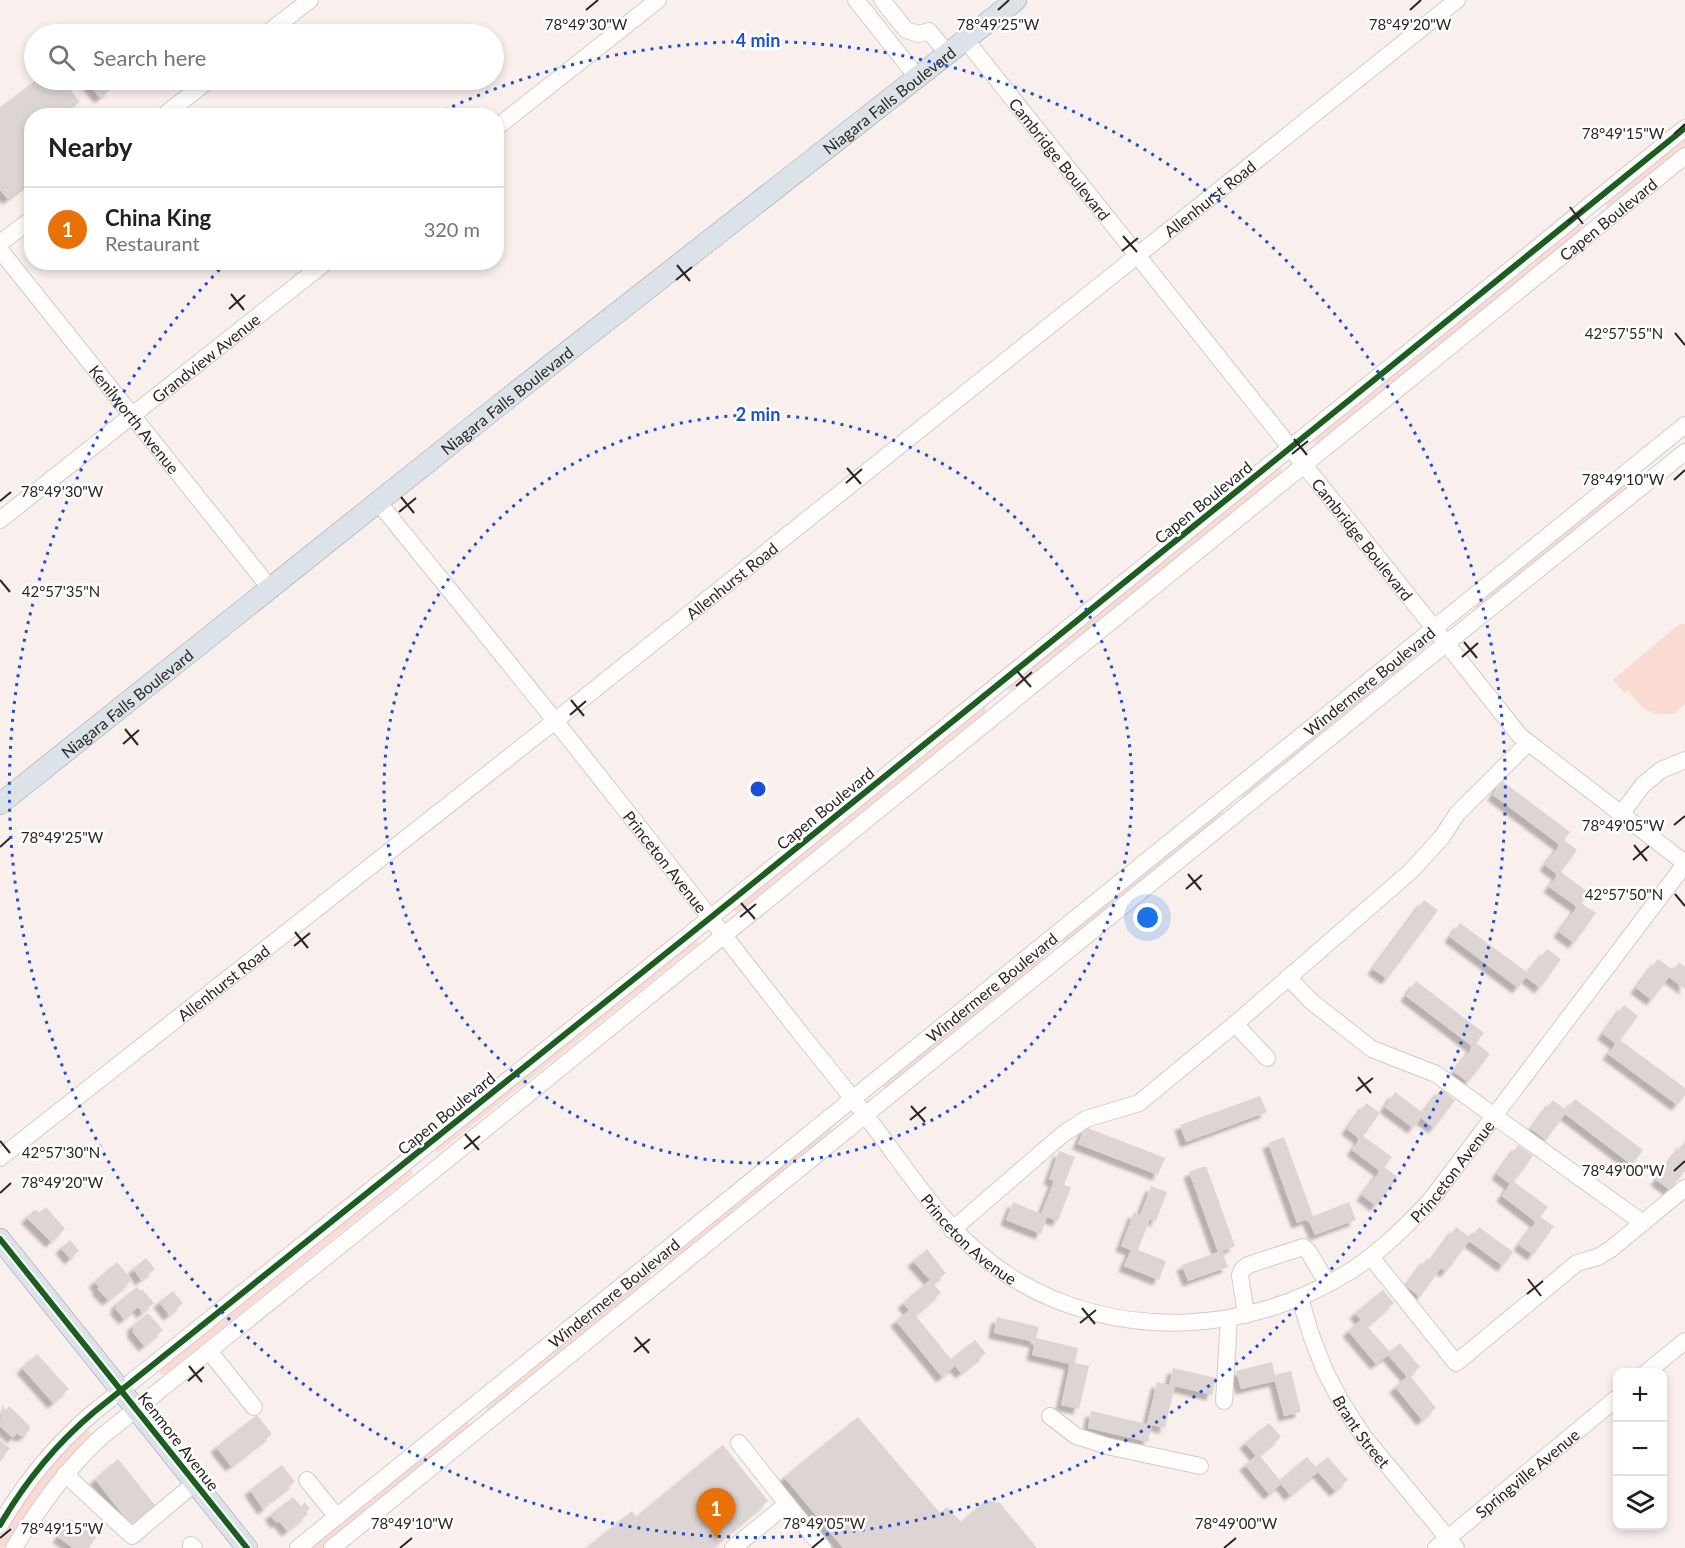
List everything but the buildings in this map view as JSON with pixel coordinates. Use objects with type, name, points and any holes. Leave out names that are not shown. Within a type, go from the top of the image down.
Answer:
[{"type":"main road","name":"Niagara Falls Boulevard","points":[[0,804],[502,403],[1016,0]]},
{"type":"main road","name":"Kenmore Avenue","points":[[0,1239],[247,1548]]},
{"type":"street","points":[[279,24],[310,0]]},
{"type":"street","points":[[504,122],[658,0]]},
{"type":"street","points":[[856,0],[917,77]]},
{"type":"street","points":[[882,0],[906,30],[919,34],[929,31],[947,53]]},
{"type":"street","name":"Allenhurst Road","points":[[0,1158],[555,721],[1457,0]]},
{"type":"street","points":[[890,43],[906,30]]},
{"type":"street","name":"Cambridge Boulevard","points":[[965,39],[1520,736],[1685,863]]},
{"type":"street","points":[[173,108],[196,90]]},
{"type":"street","name":"Capen Boulevard","points":[[0,1525],[27,1482],[74,1429],[1292,448],[1685,128]]},
{"type":"street","name":"Capen Boulevard","points":[[14,1548],[45,1499],[65,1474],[100,1438],[432,1172],[1685,156]]},
{"type":"street","points":[[1587,208],[1600,224]]},
{"type":"street","points":[[0,243],[24,225]]},
{"type":"street","name":"Kenilworth Avenue","points":[[0,250],[270,588]]},
{"type":"street","name":"Grandview Avenue","points":[[0,520],[316,270]]},
{"type":"street","name":"Windermere Boulevard","points":[[298,1548],[1685,425]]},
{"type":"street","points":[[1654,450],[1667,467]]},
{"type":"street","name":"Windermere Boulevard","points":[[332,1548],[1685,452]]},
{"type":"street","name":"Princeton Avenue","points":[[379,503],[555,721],[852,1098],[952,1230],[985,1259],[1011,1277],[1069,1305],[1099,1315],[1152,1323],[1195,1323],[1238,1317],[1300,1298],[1328,1284],[1371,1257],[1429,1202],[1685,863]]},
{"type":"street","points":[[992,690],[1006,706]]},
{"type":"street","points":[[952,1230],[1063,1134],[1086,1119],[1138,1103],[1235,1024],[1411,871],[1442,837],[1457,814],[1528,743]]},
{"type":"street","points":[[1621,814],[1643,785],[1661,770],[1685,760]]},
{"type":"street","points":[[1224,797],[1238,813]]},
{"type":"street","points":[[1048,940],[1060,957]]},
{"type":"street","points":[[1288,977],[1307,997],[1372,1049],[1436,1074],[1643,1223]]},
{"type":"street","points":[[1235,1024],[1267,1058]]},
{"type":"street","points":[[418,1153],[432,1172]]},
{"type":"street","points":[[1371,1257],[1456,1363],[1577,1263],[1598,1257],[1685,1188]]},
{"type":"street","points":[[1224,1401],[1238,1317],[1242,1270],[1248,1265],[1303,1247],[1308,1251],[1328,1284]]},
{"type":"street","points":[[651,1262],[665,1278]]},
{"type":"street","name":"Brant Street","points":[[1300,1298],[1325,1371],[1343,1405],[1364,1437],[1447,1545]]},
{"type":"street","points":[[1652,1368],[1685,1341]]},
{"type":"street","points":[[209,1351],[254,1407]]},
{"type":"street","name":"Springville Avenue","points":[[1447,1545],[1613,1400]]},
{"type":"street","points":[[470,1408],[483,1425]]},
{"type":"street","points":[[1050,1416],[1076,1436],[1107,1446],[1200,1466]]},
{"type":"street","points":[[739,1443],[823,1548]]},
{"type":"street","points":[[65,1474],[132,1536],[195,1483]]},
{"type":"street","points":[[307,1480],[337,1517]]},
{"type":"street","points":[[733,1548],[787,1504]]},
{"type":"shaded area","points":[[1685,139],[1685,146],[1609,207],[1606,207],[1605,203]]},
{"type":"shaded area","points":[[1578,225],[1582,226],[1582,229],[1317,443],[1313,443],[1314,439]]},
{"type":"shaded area","points":[[1280,467],[1281,473],[1011,690],[1007,688]]},
{"type":"shaded area","points":[[1632,477],[1637,478],[1638,481],[1479,610],[1476,609],[1475,606]]},
{"type":"shaded area","points":[[1679,624],[1685,624],[1685,704],[1673,714],[1657,714],[1646,710],[1627,690],[1624,693],[1613,680]]},
{"type":"shaded area","points":[[1400,667],[1403,668],[1244,800],[1242,798],[1241,792]]},
{"type":"shaded area","points":[[985,706],[986,711],[738,912],[734,911],[733,909]]},
{"type":"shaded area","points":[[1222,810],[1225,815],[1065,945],[1062,943],[1061,940]]},
{"type":"shaded area","points":[[696,939],[698,944],[439,1152],[435,1152],[436,1148]]},
{"type":"shaded area","points":[[1042,956],[1046,960],[886,1089],[883,1085]]},
{"type":"shaded area","points":[[829,1126],[834,1132],[671,1263],[668,1262],[667,1259]]},
{"type":"shaded area","points":[[409,1170],[413,1171],[413,1174],[164,1375],[160,1374],[160,1370]]},
{"type":"shaded area","points":[[648,1274],[652,1278],[488,1411],[484,1406]]},
{"type":"shaded area","points":[[466,1421],[469,1423],[469,1428],[321,1548],[306,1548]]},
{"type":"shaded area","points":[[86,1429],[91,1433],[89,1437],[44,1490],[6,1547],[0,1548],[0,1539],[37,1482]]},
{"type":"cycle path","points":[[0,1525],[42,1464],[94,1412],[710,918],[1685,128]]},
{"type":"cycle path","points":[[0,1239],[247,1548]]},
{"type":"place","name":"China King","points":[[716,1538]]}]
